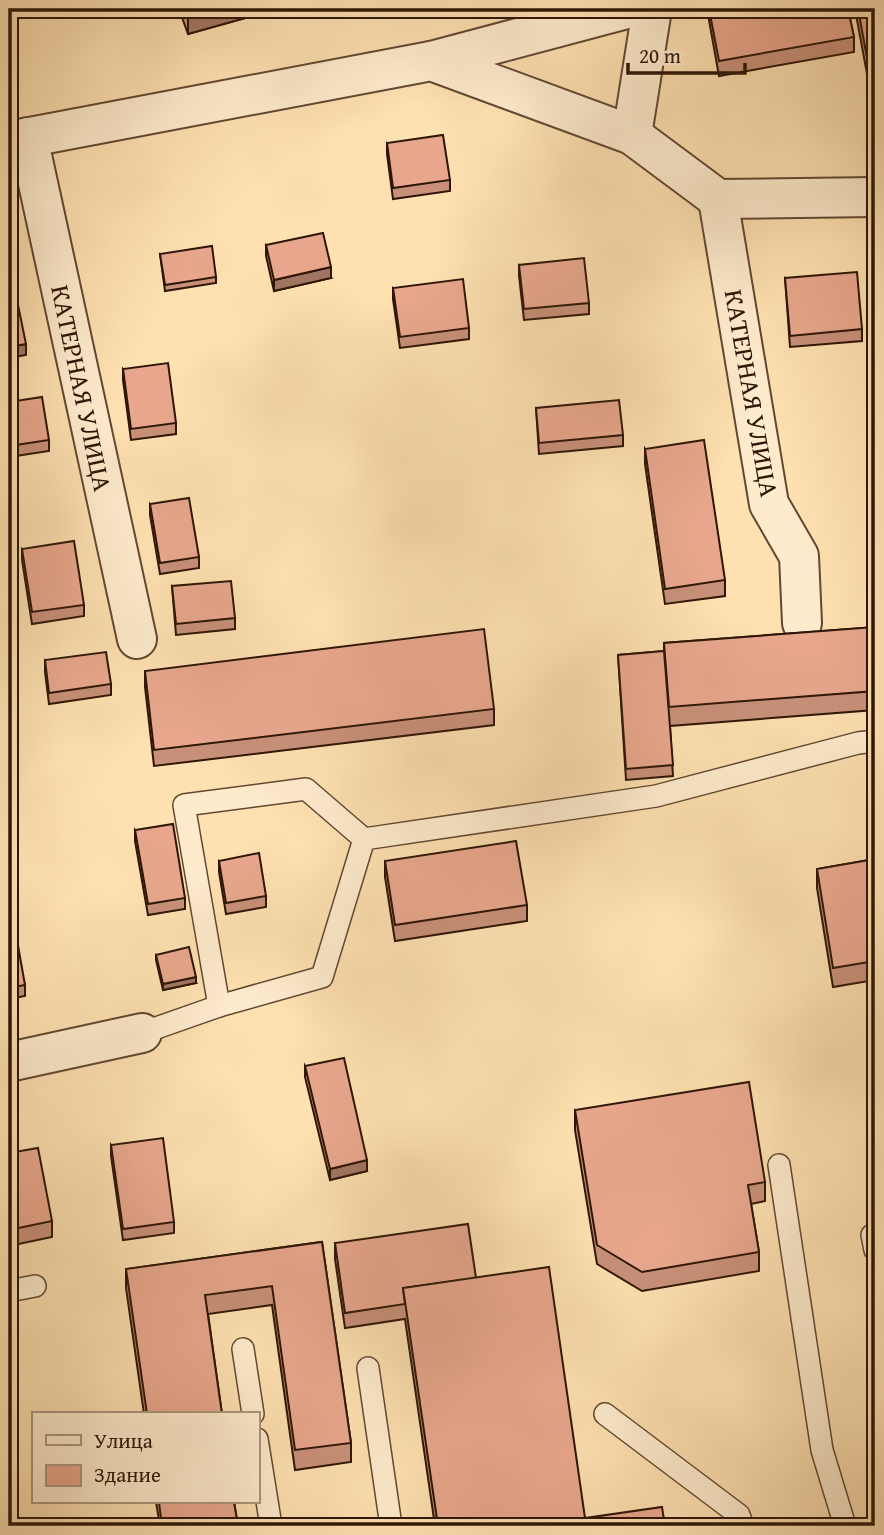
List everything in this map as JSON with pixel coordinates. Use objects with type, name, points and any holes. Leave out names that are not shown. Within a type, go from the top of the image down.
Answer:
[{"type":"street","name":"КАТЕРНАЯ УЛИЦА","points":[[136,639],[18,139],[432,61],[627,9]]},
{"type":"street","points":[[632,135],[652,9]]},
{"type":"street","points":[[432,61],[632,135],[718,199],[875,197]]},
{"type":"street","name":"КАТЕРНАЯ УЛИЦА","points":[[718,199],[769,505],[799,556],[802,623]]},
{"type":"street","points":[[9,1062],[142,1033]]},
{"type":"lane","points":[[219,1006],[184,805],[306,789],[364,839],[656,796],[858,743],[875,741]]},
{"type":"lane","points":[[142,1033],[219,1006],[322,977],[364,839]]},
{"type":"lane","points":[[779,1164],[822,1450],[845,1526]]},
{"type":"lane","points":[[9,1292],[35,1286]]},
{"type":"lane","points":[[243,1349],[253,1412]]},
{"type":"lane","points":[[368,1368],[391,1526]]},
{"type":"lane","points":[[605,1414],[739,1515],[743,1526]]},
{"type":"lane","points":[[259,1451],[271,1526]]},
{"type":"building","points":[[186,9],[210,9],[188,15]]},
{"type":"building","points":[[709,9],[848,9],[854,37],[719,61]]},
{"type":"building","points":[[858,9],[875,9],[875,101]]},
{"type":"building","points":[[443,135],[450,180],[393,188],[387,143]]},
{"type":"building","points":[[323,233],[331,267],[274,280],[266,245]]},
{"type":"building","points":[[212,246],[216,277],[165,285],[160,254]]},
{"type":"building","points":[[584,258],[589,303],[524,309],[519,265]]},
{"type":"building","points":[[857,272],[862,329],[790,336],[785,278]]},
{"type":"building","points":[[463,279],[469,328],[400,337],[393,288]]},
{"type":"building","points":[[17,300],[26,344],[9,347],[9,301]]},
{"type":"building","points":[[168,363],[176,423],[131,429],[123,369]]},
{"type":"building","points":[[42,397],[49,440],[9,446],[9,402]]},
{"type":"building","points":[[619,400],[623,435],[539,443],[536,408]]},
{"type":"building","points":[[704,440],[725,580],[665,589],[645,449]]},
{"type":"building","points":[[189,498],[199,557],[160,563],[150,504]]},
{"type":"building","points":[[74,541],[84,605],[32,612],[22,549]]},
{"type":"building","points":[[231,581],[235,618],[176,624],[172,586]]},
{"type":"building","points":[[875,627],[875,691],[669,707],[664,643]]},
{"type":"building","points":[[484,629],[494,709],[154,750],[145,671]]},
{"type":"building","points":[[664,651],[673,765],[626,769],[618,655]]},
{"type":"building","points":[[106,652],[111,684],[49,693],[45,660]]},
{"type":"building","points":[[173,824],[185,898],[148,904],[135,830]]},
{"type":"building","points":[[516,841],[527,905],[395,925],[385,861]]},
{"type":"building","points":[[259,853],[266,896],[226,903],[219,861]]},
{"type":"building","points":[[875,859],[875,961],[833,968],[817,869]]},
{"type":"building","points":[[14,923],[25,985],[9,988],[9,924]]},
{"type":"building","points":[[189,947],[196,977],[163,984],[156,955]]},
{"type":"building","points":[[344,1058],[367,1160],[330,1169],[305,1066]]},
{"type":"building","points":[[749,1082],[765,1182],[748,1185],[759,1252],[642,1272],[597,1245],[575,1110]]},
{"type":"building","points":[[163,1138],[174,1222],[123,1229],[111,1145]]},
{"type":"building","points":[[38,1148],[52,1221],[9,1230],[9,1153]]},
{"type":"building","points":[[468,1224],[476,1278],[403,1288],[405,1304],[345,1313],[335,1243]]},
{"type":"building","points":[[322,1242],[351,1443],[295,1450],[272,1286],[205,1295],[222,1412],[147,1412],[126,1269]]},
{"type":"building","points":[[549,1267],[585,1518],[662,1507],[665,1526],[438,1526],[403,1288]]},
{"type":"building","points":[[159,1504],[234,1504],[238,1526],[162,1526]]}]
